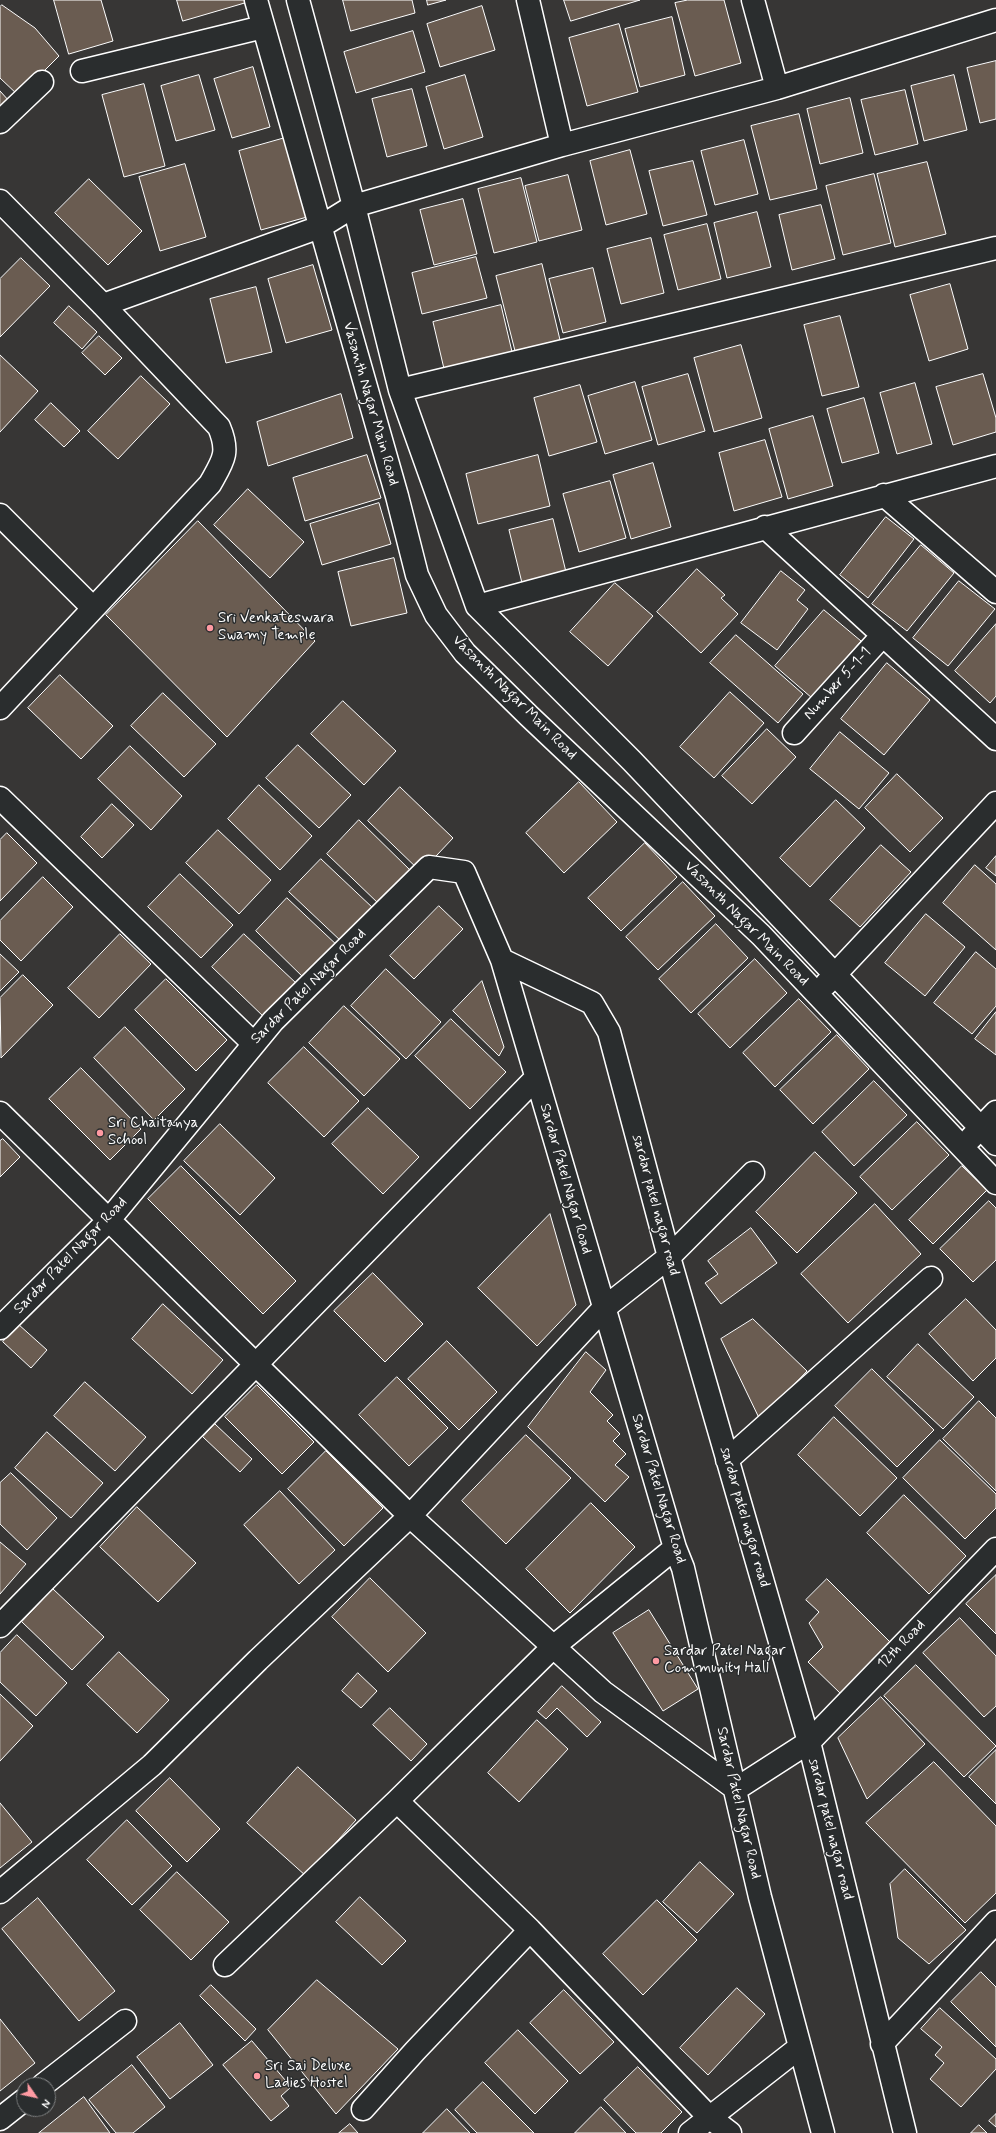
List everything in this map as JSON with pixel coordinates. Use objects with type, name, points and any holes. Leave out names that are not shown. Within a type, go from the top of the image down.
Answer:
[{"type":"street","name":"Vasanth Nagar Main Road","points":[[256,0],[397,496],[417,575],[436,615],[466,653],[529,716],[761,935],[996,1183]]},
{"type":"street","name":"Vasanth Nagar Main Road","points":[[298,0],[354,206],[400,390],[477,606],[632,761],[996,1144]]},
{"type":"street","points":[[528,0],[562,145]]},
{"type":"street","points":[[753,0],[777,88]]},
{"type":"street","points":[[103,305],[320,227],[354,206],[562,145],[777,88],[996,20]]},
{"type":"street","points":[[82,71],[263,27]]},
{"type":"street","points":[[0,122],[42,82]]},
{"type":"street","points":[[0,201],[103,305],[219,427],[224,440],[226,457],[210,484],[0,708]]},
{"type":"street","points":[[400,390],[996,248]]},
{"type":"street","points":[[477,606],[765,527],[996,466]]},
{"type":"street","points":[[884,496],[996,592]]},
{"type":"street","points":[[0,515],[93,608]]},
{"type":"street","points":[[765,527],[996,739]]},
{"type":"street","name":"Number 5-1-1","points":[[794,732],[883,635]]},
{"type":"street","points":[[0,798],[253,1043]]},
{"type":"street","points":[[816,993],[837,975],[996,803]]},
{"type":"street","name":"Sardar Patel Nagar Road","points":[[0,1328],[108,1221],[253,1043],[429,867],[464,872],[502,960],[603,1309],[675,1548],[683,1568],[736,1789],[760,1897],[823,2133]]},
{"type":"street","name":"sardar patel nagar road","points":[[502,960],[592,1003],[609,1032],[668,1257],[809,1742],[905,2133]]},
{"type":"street","points":[[0,1626],[536,1078]]},
{"type":"street","points":[[962,1147],[996,1112]]},
{"type":"street","points":[[0,1113],[108,1221],[410,1516],[603,1692],[736,1789]]},
{"type":"street","points":[[0,1892],[152,1765],[258,1660],[410,1516],[603,1309],[668,1257],[753,1173]]},
{"type":"street","points":[[727,1460],[931,1278]]},
{"type":"street","points":[[225,1965],[397,1801],[553,1647],[675,1548]]},
{"type":"street","name":"12th Road","points":[[736,1789],[809,1742],[996,1549]]},
{"type":"street","points":[[397,1801],[530,1930],[709,2117],[730,2133]]},
{"type":"street","points":[[882,2044],[996,1922]]},
{"type":"street","points":[[364,2109],[415,2052],[530,1930]]},
{"type":"street","points":[[53,2077],[125,2021]]},
{"type":"street","points":[[690,2133],[800,2047]]},
{"type":"street","points":[[0,2119],[16,2106]]},
{"type":"building","points":[[54,0],[101,0],[113,41],[69,54]]},
{"type":"building","points":[[177,0],[247,0],[248,2],[183,21]]},
{"type":"building","points":[[343,0],[412,0],[415,13],[351,31]]},
{"type":"building","points":[[427,0],[446,0],[428,5]]},
{"type":"building","points":[[564,0],[640,0],[571,21]]},
{"type":"building","points":[[688,0],[724,0],[741,63],[695,76],[675,3]]},
{"type":"building","points":[[2,5],[35,28],[59,56],[19,96],[0,78],[0,7]]},
{"type":"building","points":[[482,6],[495,50],[440,67],[427,24]]},
{"type":"building","points":[[672,17],[685,75],[640,87],[625,29]]},
{"type":"building","points":[[619,24],[638,92],[587,106],[569,38]]},
{"type":"building","points":[[413,31],[425,72],[356,93],[344,52]]},
{"type":"building","points":[[996,61],[996,119],[980,123],[967,68]]},
{"type":"building","points":[[253,67],[270,127],[232,138],[214,79]]},
{"type":"building","points":[[199,75],[215,130],[176,141],[161,86]]},
{"type":"building","points":[[465,75],[483,137],[444,149],[426,87]]},
{"type":"building","points":[[954,75],[967,130],[924,141],[911,86]]},
{"type":"building","points":[[144,84],[165,166],[124,177],[102,95]]},
{"type":"building","points":[[412,89],[427,146],[387,157],[372,99]]},
{"type":"building","points":[[905,90],[918,144],[875,155],[861,100]]},
{"type":"building","points":[[0,91],[10,102],[0,113]]},
{"type":"building","points":[[850,98],[863,153],[820,164],[807,109]]},
{"type":"building","points":[[799,114],[817,189],[770,200],[751,126]]},
{"type":"building","points":[[285,138],[307,217],[261,230],[239,151]]},
{"type":"building","points":[[744,140],[758,194],[715,205],[701,151]]},
{"type":"building","points":[[630,150],[647,214],[606,225],[590,161]]},
{"type":"building","points":[[693,161],[707,215],[663,226],[649,171]]},
{"type":"building","points":[[927,162],[946,234],[895,247],[877,174]]},
{"type":"building","points":[[185,164],[206,237],[160,251],[139,177]]},
{"type":"building","points":[[874,174],[891,243],[843,255],[826,186]]},
{"type":"building","points":[[568,175],[582,230],[539,241],[525,186]]},
{"type":"building","points":[[521,178],[537,242],[494,253],[478,189]]},
{"type":"building","points":[[89,179],[142,231],[108,265],[55,213]]},
{"type":"building","points":[[463,199],[477,254],[434,265],[420,210]]},
{"type":"building","points":[[821,205],[835,259],[792,270],[779,215]]},
{"type":"building","points":[[757,212],[771,267],[727,278],[714,223]]},
{"type":"building","points":[[707,224],[721,279],[678,290],[664,235]]},
{"type":"building","points":[[651,238],[664,293],[621,304],[607,249]]},
{"type":"building","points":[[476,257],[487,298],[422,314],[412,273]]},
{"type":"building","points":[[21,258],[50,286],[0,337],[0,279]]},
{"type":"building","points":[[542,264],[560,340],[515,351],[496,276]]},
{"type":"building","points":[[313,265],[332,330],[286,343],[268,279]]},
{"type":"building","points":[[593,268],[606,322],[563,333],[549,279]]},
{"type":"building","points":[[950,284],[968,349],[929,361],[910,295]]},
{"type":"building","points":[[256,287],[272,352],[226,363],[210,299]]},
{"type":"building","points":[[501,305],[513,356],[445,373],[433,322]]},
{"type":"building","points":[[69,306],[97,332],[82,349],[54,323]]},
{"type":"building","points":[[840,316],[859,387],[822,396],[804,325]]},
{"type":"building","points":[[99,336],[122,358],[105,375],[82,353]]},
{"type":"building","points":[[741,345],[762,418],[714,432],[694,358]]},
{"type":"building","points":[[0,355],[38,391],[0,432]]},
{"type":"building","points":[[688,374],[705,431],[658,445],[642,387]]},
{"type":"building","points":[[983,374],[996,418],[996,432],[953,445],[936,387]]},
{"type":"building","points":[[141,376],[170,404],[118,459],[88,431]]},
{"type":"building","points":[[635,382],[652,440],[605,454],[588,396]]},
{"type":"building","points":[[915,383],[932,444],[897,454],[880,393]]},
{"type":"building","points":[[580,385],[597,442],[549,456],[534,398]]},
{"type":"building","points":[[341,394],[353,438],[268,466],[257,422]]},
{"type":"building","points":[[864,398],[879,453],[842,463],[827,409]]},
{"type":"building","points":[[51,403],[80,431],[64,447],[35,420]]},
{"type":"building","points":[[813,416],[833,486],[788,499],[769,429]]},
{"type":"building","points":[[765,440],[782,497],[734,511],[719,453]]},
{"type":"building","points":[[367,455],[381,498],[305,521],[293,478]]},
{"type":"building","points":[[538,455],[550,506],[478,524],[466,474]]},
{"type":"building","points":[[653,463],[671,527],[631,539],[613,475]]},
{"type":"building","points":[[610,481],[626,538],[579,552],[563,494]]},
{"type":"building","points":[[248,489],[304,542],[270,578],[214,525]]},
{"type":"building","points":[[379,503],[391,544],[322,565],[310,524]]},
{"type":"building","points":[[886,517],[914,539],[868,598],[840,575]]},
{"type":"building","points":[[553,519],[566,572],[522,583],[509,530]]},
{"type":"building","name":"Sri Venkateswara Swamy Temple","points":[[198,521],[315,641],[227,737],[106,615]]},
{"type":"building","points":[[921,545],[954,573],[907,631],[872,604]]},
{"type":"building","points":[[394,558],[407,613],[351,626],[338,572]]},
{"type":"building","points":[[697,569],[725,595],[721,598],[738,614],[701,653],[657,612]]},
{"type":"building","points":[[781,571],[805,590],[797,600],[808,609],[777,650],[741,623]]},
{"type":"building","points":[[959,581],[995,609],[948,666],[913,638]]},
{"type":"building","points":[[615,583],[653,616],[608,666],[570,632]]},
{"type":"building","points":[[824,610],[861,641],[812,698],[775,666]]},
{"type":"building","points":[[996,624],[996,696],[990,703],[955,671]]},
{"type":"building","points":[[736,635],[803,694],[778,723],[710,663]]},
{"type":"building","points":[[887,663],[930,700],[884,755],[841,719]]},
{"type":"building","points":[[60,675],[113,726],[81,759],[28,708]]},
{"type":"building","points":[[730,692],[764,723],[714,778],[680,747]]},
{"type":"building","points":[[163,693],[216,744],[184,777],[131,726]]},
{"type":"building","points":[[343,701],[396,751],[364,785],[311,734]]},
{"type":"building","points":[[767,729],[796,757],[752,804],[722,776]]},
{"type":"building","points":[[840,732],[889,773],[859,809],[810,769]]},
{"type":"building","points":[[298,745],[351,795],[319,828],[266,778]]},
{"type":"building","points":[[130,746],[182,796],[151,830],[98,779]]},
{"type":"building","points":[[897,774],[943,818],[910,852],[865,808]]},
{"type":"building","points":[[579,782],[617,822],[564,873],[526,833]]},
{"type":"building","points":[[259,785],[312,836],[280,870],[228,819]]},
{"type":"building","points":[[400,787],[453,838],[421,872],[368,821]]},
{"type":"building","points":[[836,800],[865,828],[810,887],[780,858]]},
{"type":"building","points":[[112,804],[134,825],[102,858],[81,837]]},
{"type":"building","points":[[359,820],[411,871],[380,905],[327,854]]},
{"type":"building","points":[[218,830],[271,880],[239,914],[186,863]]},
{"type":"building","points":[[7,833],[37,863],[0,901],[0,840]]},
{"type":"building","points":[[645,843],[677,877],[621,931],[588,898]]},
{"type":"building","points":[[881,845],[911,872],[860,927],[830,900]]},
{"type":"building","points":[[996,856],[996,876],[986,868]]},
{"type":"building","points":[[321,859],[374,909],[342,942],[289,892]]},
{"type":"building","points":[[975,865],[996,884],[996,950],[943,903]]},
{"type":"building","points":[[180,874],[233,925],[201,958],[148,907]]},
{"type":"building","points":[[43,877],[73,907],[21,961],[0,940],[0,921]]},
{"type":"building","points":[[683,882],[715,916],[658,970],[626,937]]},
{"type":"building","points":[[287,898],[340,948],[308,982],[256,931]]},
{"type":"building","points":[[439,906],[463,929],[414,979],[390,956]]},
{"type":"building","points":[[926,914],[965,947],[925,996],[885,963]]},
{"type":"building","points":[[716,924],[748,958],[691,1013],[659,979]]},
{"type":"building","points":[[120,934],[151,964],[99,1018],[68,988]]},
{"type":"building","points":[[244,934],[297,984],[265,1018],[212,967]]},
{"type":"building","points":[[976,952],[996,969],[996,1006],[972,1034],[934,1003]]},
{"type":"building","points":[[0,954],[19,972],[0,991]]},
{"type":"building","points":[[755,959],[787,993],[730,1048],[698,1014]]},
{"type":"building","points":[[386,969],[441,1022],[406,1059],[351,1006]]},
{"type":"building","points":[[23,975],[53,1005],[1,1058],[0,998]]},
{"type":"building","points":[[166,979],[227,1040],[196,1071],[135,1010]]},
{"type":"building","points":[[482,981],[504,1047],[499,1056],[453,1011]]},
{"type":"building","points":[[799,999],[831,1032],[775,1087],[743,1053]]},
{"type":"building","points":[[344,1006],[400,1059],[364,1096],[309,1043]]},
{"type":"building","points":[[996,1012],[996,1055],[975,1039]]},
{"type":"building","points":[[451,1019],[506,1072],[470,1109],[415,1056]]},
{"type":"building","points":[[125,1027],[185,1089],[154,1120],[94,1058]]},
{"type":"building","points":[[837,1035],[869,1069],[813,1124],[780,1090]]},
{"type":"building","points":[[304,1047],[359,1101],[324,1137],[268,1083]]},
{"type":"building","points":[[81,1068],[141,1129],[110,1160],[49,1099]]},
{"type":"building","points":[[874,1081],[907,1115],[854,1166],[822,1132]]},
{"type":"building","points":[[368,1108],[419,1157],[383,1194],[332,1144]]},
{"type":"building","points":[[917,1122],[949,1155],[892,1210],[860,1177]]},
{"type":"building","points":[[220,1124],[275,1178],[240,1215],[184,1161]]},
{"type":"building","points":[[3,1139],[20,1157],[0,1177],[0,1141]]},
{"type":"building","points":[[815,1152],[857,1193],[797,1253],[756,1212]]},
{"type":"building","points":[[181,1166],[296,1281],[263,1314],[148,1199]]},
{"type":"building","points":[[962,1166],[987,1190],[933,1244],[909,1220]]},
{"type":"building","points":[[989,1201],[996,1208],[996,1260],[973,1282],[940,1249]]},
{"type":"building","points":[[875,1204],[921,1254],[848,1323],[801,1274]]},
{"type":"building","points":[[550,1214],[576,1305],[537,1346],[478,1288]]},
{"type":"building","points":[[751,1228],[777,1263],[721,1304],[705,1283],[718,1274],[708,1261]]},
{"type":"building","points":[[373,1273],[423,1324],[385,1362],[334,1311]]},
{"type":"building","points":[[966,1299],[996,1330],[996,1358],[973,1381],[929,1334]]},
{"type":"building","points":[[163,1304],[223,1360],[192,1394],[132,1339]]},
{"type":"building","points":[[753,1319],[807,1371],[760,1420],[721,1339]]},
{"type":"building","points":[[18,1324],[47,1350],[31,1368],[3,1342]]},
{"type":"building","points":[[447,1341],[497,1392],[459,1430],[408,1379]]},
{"type":"building","points":[[918,1344],[974,1397],[943,1429],[887,1377]]},
{"type":"building","points":[[586,1352],[606,1370],[590,1392],[613,1415],[607,1421],[620,1434],[613,1441],[626,1454],[615,1465],[629,1477],[605,1502],[528,1427]]},
{"type":"building","points":[[872,1369],[934,1430],[897,1467],[835,1406]]},
{"type":"building","points":[[397,1377],[448,1428],[409,1466],[359,1415]]},
{"type":"building","points":[[85,1382],[146,1437],[115,1471],[54,1416]]},
{"type":"building","points":[[257,1385],[314,1442],[282,1474],[225,1417]]},
{"type":"building","points":[[979,1401],[996,1418],[996,1491],[943,1439]]},
{"type":"building","points":[[834,1417],[897,1478],[860,1516],[798,1455]]},
{"type":"building","points":[[215,1424],[252,1459],[240,1472],[203,1437]]},
{"type":"building","points":[[47,1432],[103,1483],[71,1518],[15,1468]]},
{"type":"building","points":[[526,1435],[571,1478],[506,1544],[462,1501]]},
{"type":"building","points":[[940,1440],[996,1494],[996,1508],[965,1539],[903,1478]]},
{"type":"building","points":[[326,1451],[383,1508],[344,1546],[288,1489]]},
{"type":"building","points":[[11,1473],[57,1518],[27,1550],[0,1524],[0,1483]]},
{"type":"building","points":[[280,1491],[335,1550],[299,1584],[244,1525]]},
{"type":"building","points":[[904,1495],[966,1556],[929,1594],[867,1533]]},
{"type":"building","points":[[591,1503],[635,1547],[570,1613],[526,1569]]},
{"type":"building","points":[[137,1507],[196,1563],[158,1602],[100,1547]]},
{"type":"building","points":[[0,1542],[26,1564],[0,1594]]},
{"type":"building","points":[[996,1575],[996,1634],[966,1604]]},
{"type":"building","points":[[370,1578],[426,1633],[388,1672],[332,1617]]},
{"type":"building","points":[[827,1579],[891,1643],[841,1694],[808,1662],[823,1647],[809,1623],[819,1612],[806,1600]]},
{"type":"building","points":[[53,1589],[104,1637],[72,1670],[22,1622]]},
{"type":"building","name":"Sardar Patel Nagar Community Hall","points":[[649,1610],[698,1689],[663,1711],[613,1633]]},
{"type":"building","points":[[960,1618],[996,1656],[996,1706],[984,1717],[923,1653]]},
{"type":"building","points":[[17,1635],[67,1683],[36,1716],[0,1682],[0,1653]]},
{"type":"building","points":[[119,1652],[169,1700],[137,1733],[87,1685]]},
{"type":"building","points":[[916,1665],[996,1746],[964,1777],[884,1696]]},
{"type":"building","points":[[358,1673],[377,1691],[361,1708],[342,1691]]},
{"type":"building","points":[[562,1686],[601,1722],[587,1737],[557,1708],[546,1719],[538,1712]]},
{"type":"building","points":[[0,1694],[33,1726],[0,1761]]},
{"type":"building","points":[[881,1697],[925,1744],[867,1799],[838,1738]]},
{"type":"building","points":[[390,1708],[427,1744],[411,1761],[373,1725]]},
{"type":"building","points":[[537,1720],[568,1749],[519,1802],[488,1773]]},
{"type":"building","points":[[996,1750],[996,1804],[969,1777]]},
{"type":"building","points":[[934,1762],[996,1826],[996,1893],[965,1923],[866,1823]]},
{"type":"building","points":[[298,1767],[356,1820],[306,1876],[247,1823]]},
{"type":"building","points":[[170,1778],[220,1829],[187,1862],[136,1811]]},
{"type":"building","points":[[0,1803],[32,1842],[0,1868]]},
{"type":"building","points":[[127,1820],[172,1866],[132,1905],[87,1860]]},
{"type":"building","points":[[700,1862],[734,1894],[697,1933],[663,1902]]},
{"type":"building","points":[[905,1869],[966,1930],[929,1964],[898,1938],[890,1884]]},
{"type":"building","points":[[177,1872],[229,1922],[191,1960],[140,1910]]},
{"type":"building","points":[[360,1897],[406,1941],[382,1965],[336,1922]]},
{"type":"building","points":[[38,1898],[115,1991],[79,2021],[2,1929]]},
{"type":"building","points":[[657,1900],[697,1940],[643,1995],[603,1954]]},
{"type":"building","points":[[981,1972],[996,1987],[996,2047],[951,2002]]},
{"type":"building","points":[[317,1980],[398,2049],[336,2114],[268,2030]]},
{"type":"building","points":[[211,1985],[256,2029],[245,2041],[200,1996]]},
{"type":"building","points":[[737,1988],[765,2014],[708,2075],[680,2048]]},
{"type":"building","points":[[564,1990],[614,2042],[580,2074],[530,2023]]},
{"type":"building","points":[[940,2008],[996,2059],[996,2069],[961,2107],[930,2079],[944,2063],[935,2055],[942,2047],[921,2029]]},
{"type":"building","points":[[0,2019],[35,2063],[0,2091]]},
{"type":"building","points":[[180,2023],[213,2065],[170,2099],[137,2057]]},
{"type":"building","points":[[518,2030],[568,2081],[535,2114],[485,2063]]},
{"type":"building","name":"Sri Sai Deluxe Ladies Hostel","points":[[252,2041],[291,2087],[281,2096],[289,2106],[271,2121],[223,2065]]},
{"type":"building","points":[[132,2065],[165,2107],[133,2133],[116,2133],[89,2100]]},
{"type":"building","points":[[638,2067],[682,2112],[661,2133],[636,2133],[604,2100]]},
{"type":"building","points":[[483,2082],[534,2133],[477,2133],[455,2110]]},
{"type":"building","points":[[84,2097],[110,2133],[39,2133]]},
{"type":"building","points":[[601,2107],[626,2133],[575,2133]]},
{"type":"building","points":[[447,2109],[470,2133],[423,2133]]},
{"type":"building","points":[[996,2114],[996,2127],[989,2121]]},
{"type":"building","points":[[350,2124],[358,2133],[339,2133]]},
{"type":"building","points":[[979,2125],[987,2133],[971,2133]]},
{"type":"place","name":"Sri Venkateswara Swamy Temple","points":[[210,628]]},
{"type":"place","name":"Sri Chaitanya School","points":[[100,1133]]},
{"type":"place","name":"Sardar Patel Nagar Community Hall","points":[[656,1661]]},
{"type":"place","name":"Sri Sai Deluxe Ladies Hostel","points":[[257,2076]]}]
